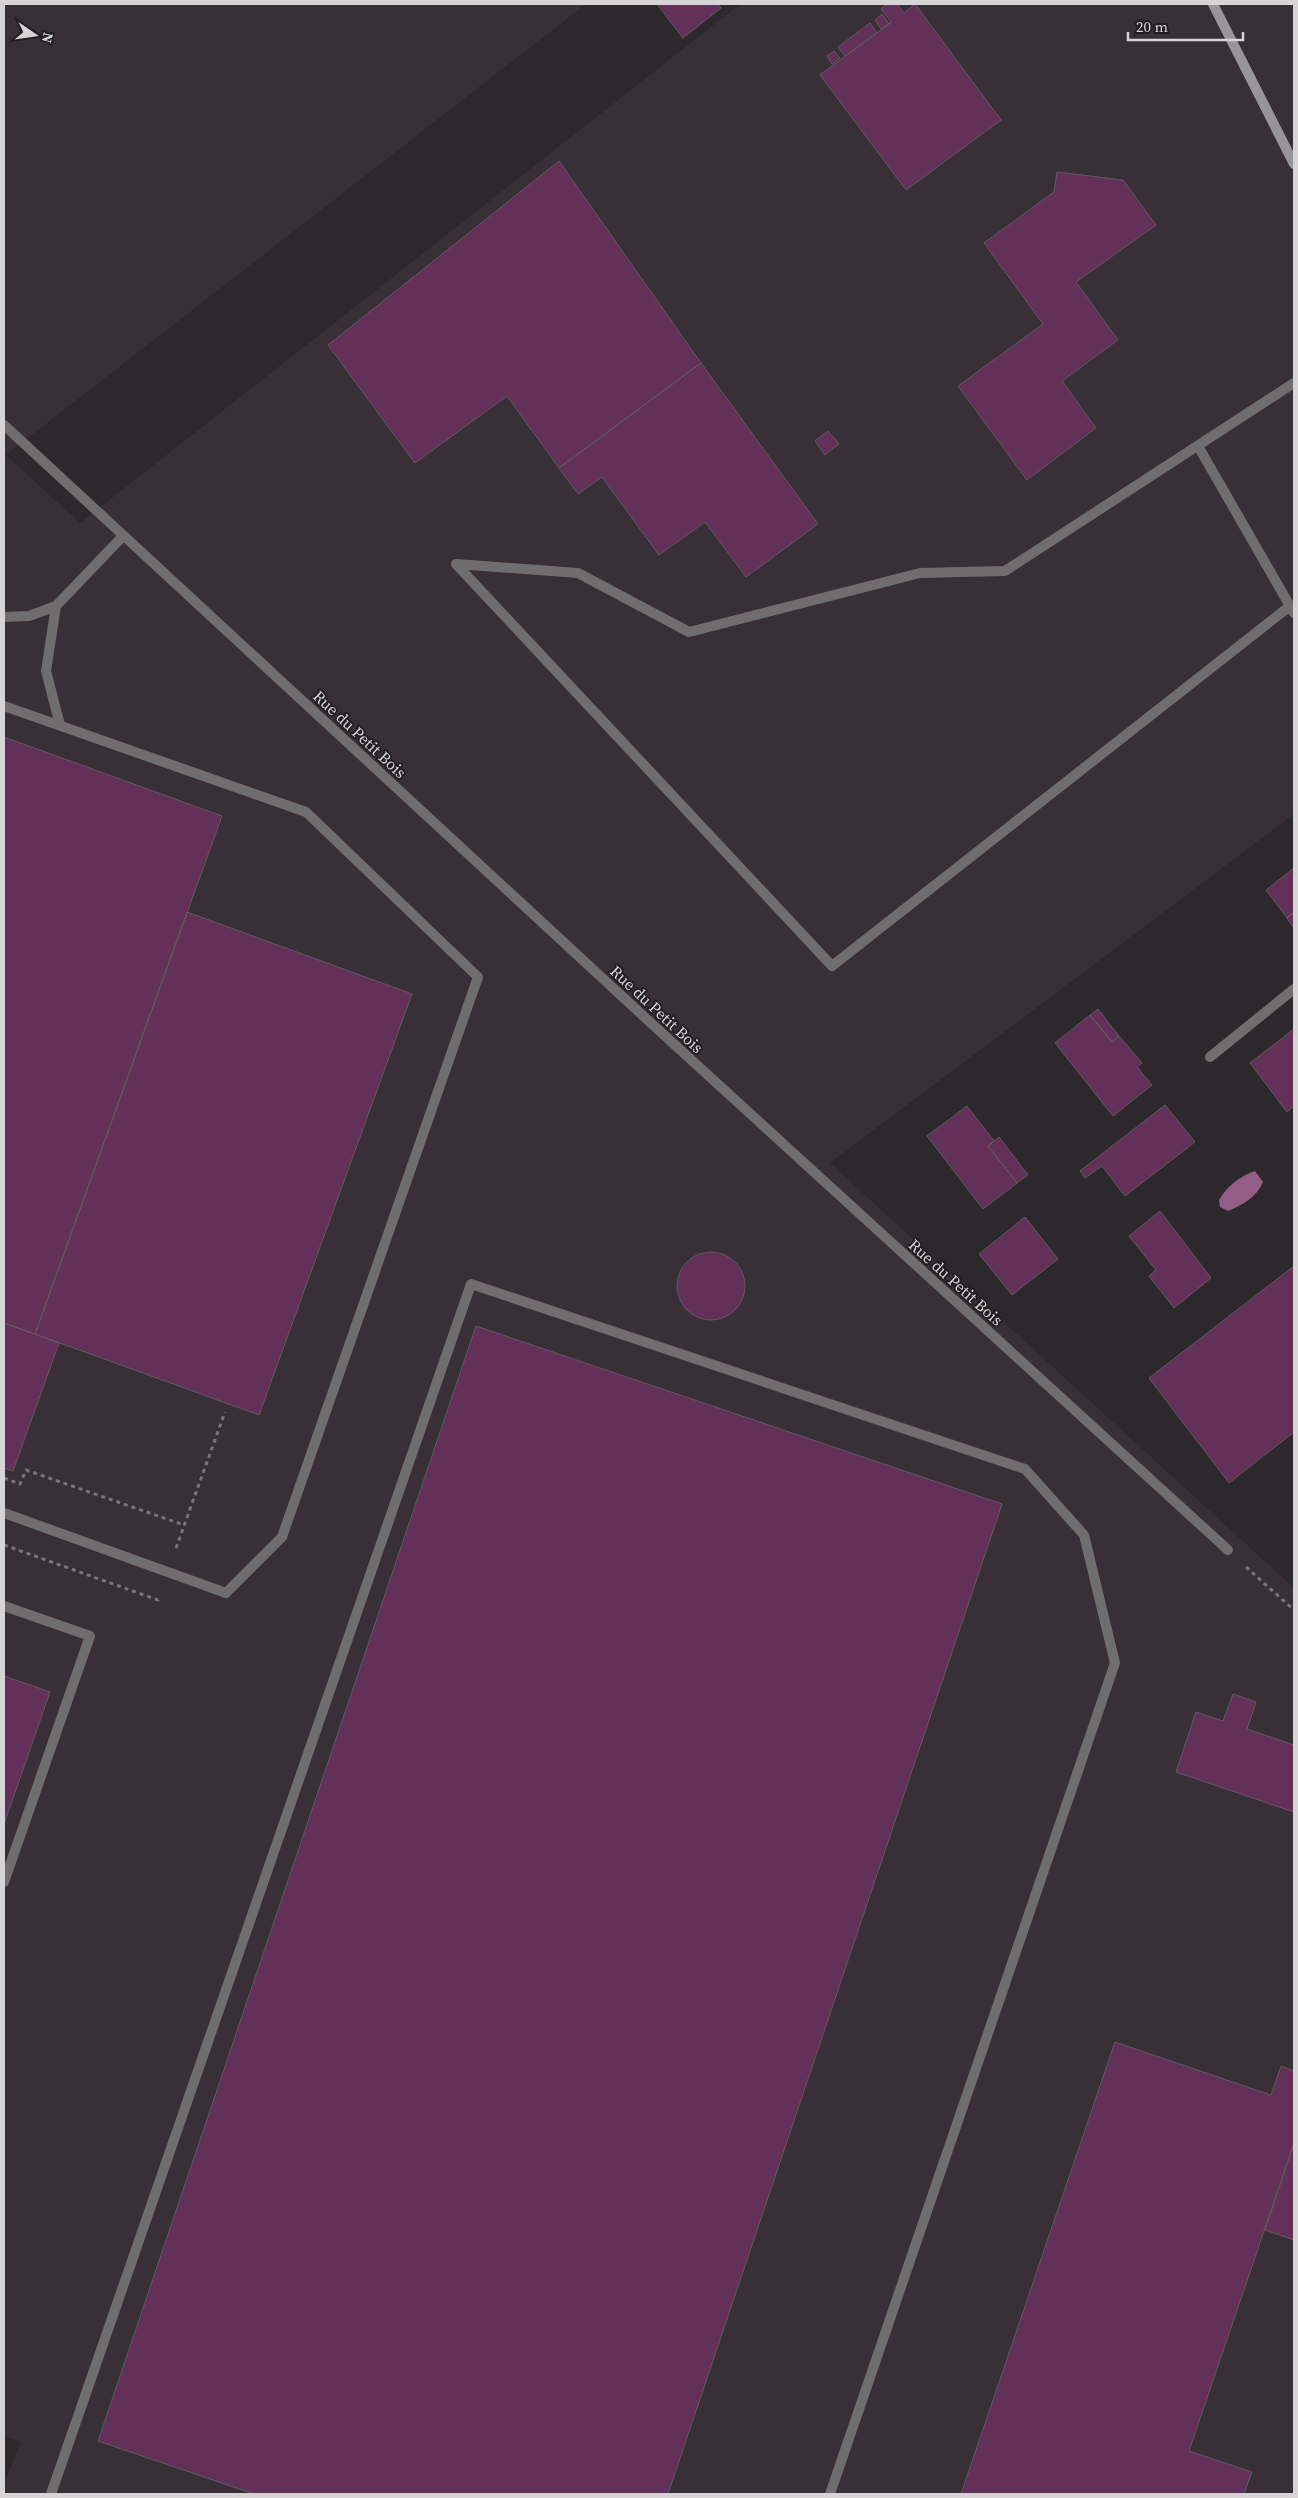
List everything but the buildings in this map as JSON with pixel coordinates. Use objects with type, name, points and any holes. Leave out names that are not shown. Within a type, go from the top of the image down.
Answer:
[{"type":"main road","points":[[1213,4],[1294,164]]},
{"type":"street","points":[[1198,446],[1292,609],[832,966],[456,564],[578,573],[689,632],[920,573],[1005,571],[1294,383]]},
{"type":"street","name":"Rue du Petit Bois","points":[[4,425],[659,1031],[1228,1550]]},
{"type":"street","points":[[4,617],[29,616],[56,606],[124,536]]},
{"type":"street","points":[[56,606],[46,671],[60,725]]},
{"type":"street","points":[[4,706],[306,812],[478,977],[282,1537],[226,1593],[4,1514]]},
{"type":"street","points":[[1210,1057],[1294,989]]},
{"type":"street","points":[[51,2494],[471,1284],[1025,1469],[1084,1536],[1115,1664],[830,2494]]},
{"type":"street","points":[[4,1606],[90,1636],[4,1882]]},
{"type":"path","points":[[4,1478],[20,1484],[26,1470],[184,1525]]},
{"type":"path","points":[[1228,1550],[1294,1610]]},
{"type":"shaded area","points":[[4,4],[586,4],[6,455],[80,523],[740,4],[1294,4],[1294,814],[830,1163],[1294,1588],[1294,2494],[4,2494],[4,2484],[21,2442],[4,2436]]},
{"type":"shaded area","points":[[1255,1171],[1263,1182],[1257,1192],[1244,1203],[1228,1211],[1220,1207],[1219,1200],[1230,1186]]}]
